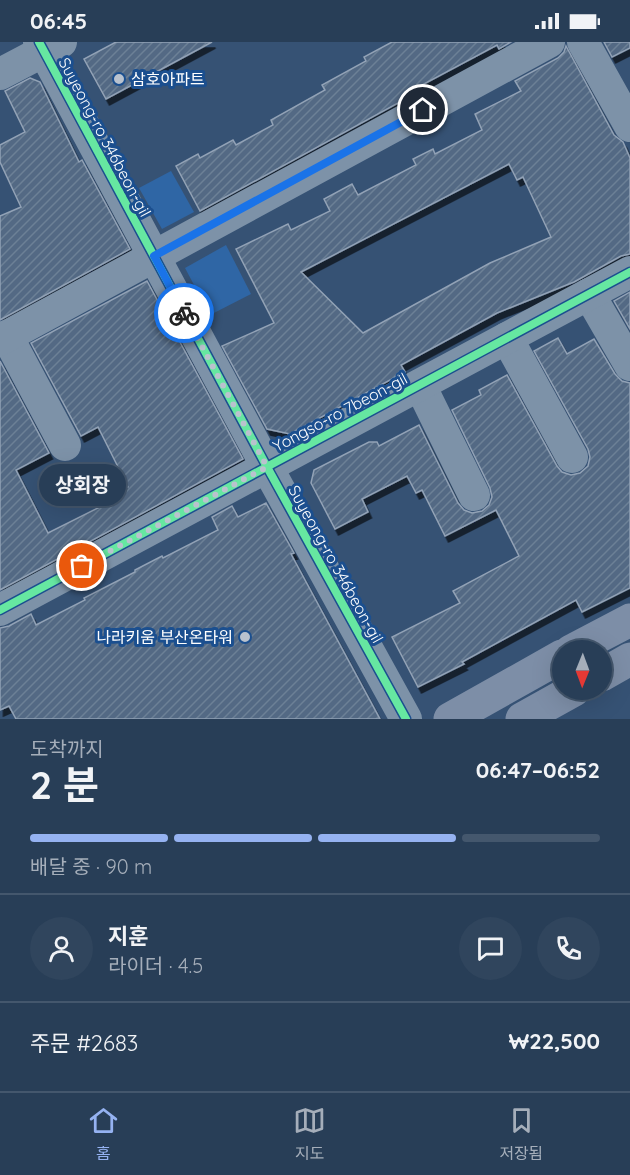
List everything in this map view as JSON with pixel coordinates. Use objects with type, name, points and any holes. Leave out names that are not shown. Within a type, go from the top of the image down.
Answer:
[{"type":"main road","points":[[592,640],[630,620]]},
{"type":"main road","points":[[612,670],[630,660]]},
{"type":"main road","points":[[450,719],[552,662]]},
{"type":"main road","points":[[531,717],[558,700]]},
{"type":"street","points":[[65,445],[4,338],[549,42]]},
{"type":"street","points":[[583,42],[630,126]]},
{"type":"street","points":[[0,74],[48,45]]},
{"type":"street","name":"Suyeong-ro 346beon-gil","points":[[48,45],[154,256],[406,719]]},
{"type":"street","name":"Yongso-ro 7beon-gil","points":[[0,610],[630,272]]},
{"type":"street","points":[[589,294],[630,365]]},
{"type":"street","points":[[507,338],[572,457]]},
{"type":"street","name":"Yongso-ro 7beon-gil","points":[[420,385],[474,495]]},
{"type":"street","points":[[519,680],[531,717]]},
{"type":"shaded area","points":[[171,171],[194,212],[162,229],[139,188]]},
{"type":"shaded area","points":[[226,245],[251,294],[210,315],[185,268]]},
{"type":"building","name":"삼호아파트","points":[[116,42],[212,42],[106,99],[84,59]]},
{"type":"building","points":[[392,42],[511,42],[499,49],[497,45],[420,86],[422,90],[200,211],[176,166],[198,154],[200,158],[233,140],[236,145],[273,125],[271,120],[325,90],[322,85],[366,61],[364,57]]},
{"type":"building","points":[[604,42],[630,42],[630,48],[612,57]]},
{"type":"building","points":[[566,46],[614,135],[623,142],[630,158],[630,254],[621,256],[574,282],[497,313],[401,365],[405,372],[290,434],[267,429],[222,346],[274,323],[236,249],[288,224],[291,230],[330,211],[324,199],[352,184],[358,195],[416,165],[413,159],[433,149],[435,154],[482,130],[475,114],[521,91],[515,81],[558,58]],"holes":[[[509,164],[517,180],[523,177],[551,237],[490,263],[363,333],[301,272]]]},
{"type":"building","points":[[30,78],[40,82],[79,162],[82,160],[130,249],[0,320],[0,216],[21,207],[0,162],[0,145],[25,132],[5,91]]},
{"type":"building","points":[[147,281],[243,459],[0,590],[0,361],[49,453],[16,470],[48,533],[100,507],[98,502],[128,487],[98,427],[81,436],[31,343]]},
{"type":"building","points":[[630,292],[630,329],[614,301]]},
{"type":"building","points":[[558,338],[567,354],[594,339],[615,374],[622,381],[630,383],[630,588],[582,612],[576,600],[462,662],[464,664],[418,687],[392,637],[460,603],[453,591],[519,556],[496,510],[445,536],[422,490],[416,493],[407,476],[362,499],[368,512],[335,529],[311,483],[314,470],[369,442],[377,442],[379,446],[419,425],[458,503],[464,510],[472,513],[482,511],[489,505],[492,497],[490,488],[452,410],[481,395],[479,390],[507,375],[557,466],[562,472],[571,475],[580,473],[588,466],[590,457],[588,449],[534,351]]},
{"type":"building","points":[[266,503],[380,719],[16,719],[9,706],[0,710],[0,628],[9,626],[31,614],[36,625],[85,600],[84,598],[135,570],[218,530],[212,517],[232,506],[238,517]]},
{"type":"cycle path","points":[[39,42],[267,467],[406,719]]},
{"type":"cycle path","points":[[0,610],[630,272]]},
{"type":"way so far","points":[[82,566],[267,467],[184,313]]},
{"type":"place","name":"삼호아파트","points":[[119,79]]},
{"type":"place","name":"상회장","points":[[82,566]]},
{"type":"place","name":"나라키움 부산온타워","points":[[245,637]]},
{"type":"route","points":[[184,313],[154,256],[423,110]]}]
